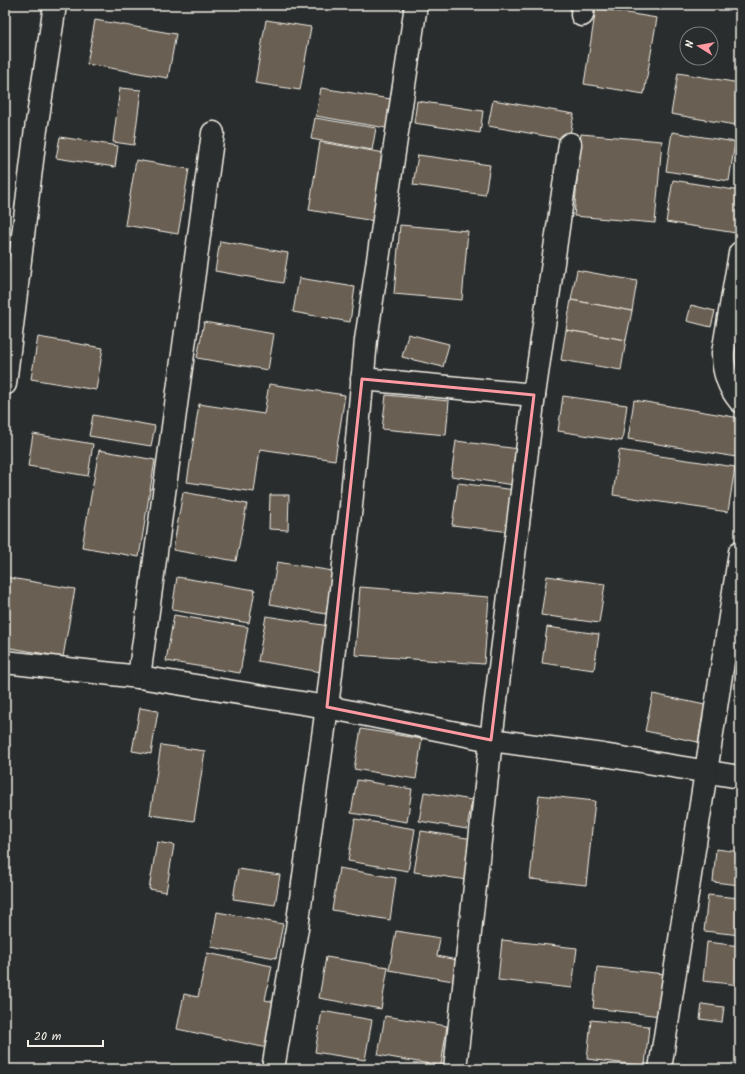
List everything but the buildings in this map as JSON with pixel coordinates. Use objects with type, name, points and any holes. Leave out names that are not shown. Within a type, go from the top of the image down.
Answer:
[{"type":"street","points":[[5,384],[35,136],[55,5]]},
{"type":"street","points":[[273,1069],[297,928],[327,708],[351,506],[366,340],[416,5]]},
{"type":"street","points":[[139,677],[213,133]]},
{"type":"street","points":[[455,1069],[491,740],[534,395],[570,144]]},
{"type":"street","points":[[740,253],[723,360],[729,385],[740,401]]},
{"type":"street","points":[[362,379],[534,395]]},
{"type":"street","points":[[660,1069],[740,552]]},
{"type":"street","points":[[5,662],[139,677],[327,708],[491,740],[603,755],[740,777]]},
{"type":"highlighted area","points":[[362,379],[534,395],[491,740],[327,707]]}]
